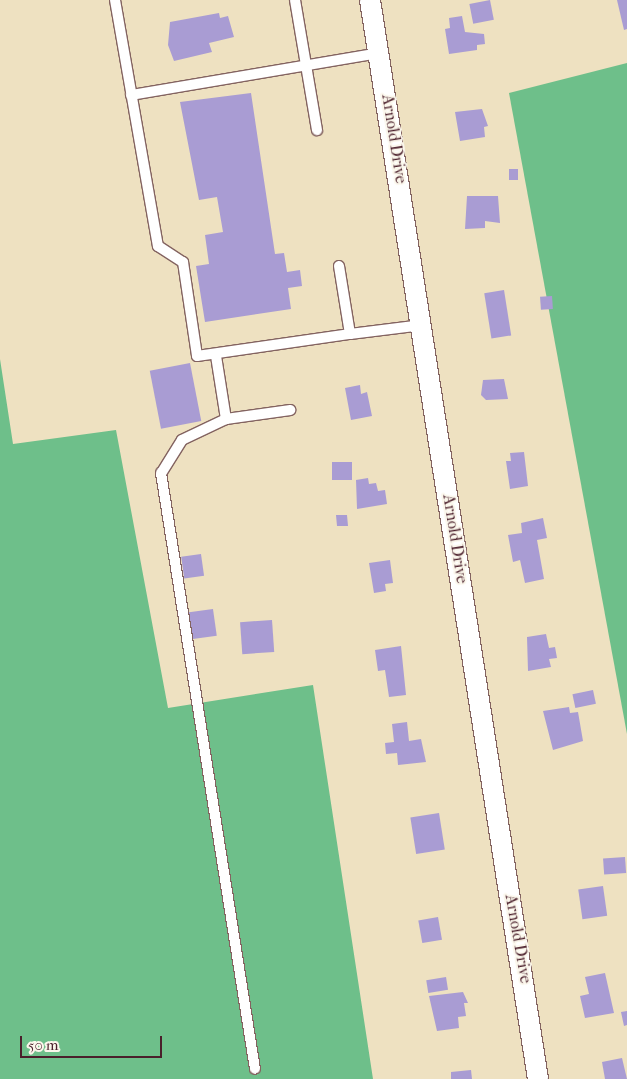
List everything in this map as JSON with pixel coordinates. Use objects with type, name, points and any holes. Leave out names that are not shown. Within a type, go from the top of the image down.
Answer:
[{"type":"street","name":"Arnold Drive","points":[[370,0],[538,1079]]},
{"type":"lane","points":[[115,0],[158,246],[183,262],[197,356],[216,356],[350,334],[422,325]]},
{"type":"lane","points":[[295,0],[317,130]]},
{"type":"lane","points":[[131,95],[379,53]]},
{"type":"lane","points":[[339,266],[350,334]]},
{"type":"lane","points":[[216,356],[226,419]]},
{"type":"lane","points":[[255,1069],[161,473],[182,440],[226,419],[290,410]]},
{"type":"green space","points":[[627,63],[627,734],[509,93]]},
{"type":"green space","points":[[0,359],[13,444],[116,430],[168,708],[313,685],[373,1079],[0,1079]]},
{"type":"building","points":[[490,0],[494,20],[473,24],[469,4]]},
{"type":"building","points":[[617,0],[627,0],[627,29],[624,30]]},
{"type":"building","points":[[219,13],[220,18],[228,16],[234,37],[209,43],[212,52],[174,61],[168,45],[170,22]]},
{"type":"building","points":[[462,16],[465,32],[484,34],[485,44],[477,45],[477,50],[449,54],[445,29],[450,28],[449,18]]},
{"type":"building","points":[[251,93],[275,254],[284,253],[287,272],[300,270],[302,286],[288,288],[291,309],[205,322],[196,266],[209,264],[205,235],[223,232],[217,197],[199,200],[180,102]]},
{"type":"building","points":[[482,109],[488,126],[484,127],[485,137],[460,141],[455,112]]},
{"type":"building","points":[[509,169],[518,169],[518,180],[509,180]]},
{"type":"building","points":[[467,196],[498,196],[500,223],[485,221],[485,228],[465,229]]},
{"type":"building","points":[[504,290],[511,335],[491,339],[484,293]]},
{"type":"building","points":[[552,296],[553,309],[541,310],[540,297]]},
{"type":"building","points":[[190,363],[201,421],[161,429],[150,371]]},
{"type":"building","points":[[504,379],[508,399],[486,400],[481,395],[483,380]]},
{"type":"building","points":[[360,385],[361,394],[367,392],[372,416],[351,420],[345,388]]},
{"type":"building","points":[[524,452],[528,486],[510,489],[506,461],[511,461],[510,453]]},
{"type":"building","points":[[332,462],[352,462],[352,480],[332,480]]},
{"type":"building","points":[[368,478],[369,484],[376,483],[378,491],[385,490],[387,504],[357,509],[356,480]]},
{"type":"building","points":[[336,515],[347,515],[348,526],[337,526]]},
{"type":"building","points":[[543,518],[547,538],[537,540],[544,579],[525,583],[520,560],[513,562],[508,535],[522,533],[521,523]]},
{"type":"building","points":[[201,554],[204,576],[184,579],[181,557]]},
{"type":"building","points":[[390,560],[393,583],[385,584],[386,591],[374,593],[369,563]]},
{"type":"building","points":[[213,609],[217,636],[191,639],[187,613]]},
{"type":"building","points":[[272,620],[274,652],[242,654],[240,622]]},
{"type":"building","points":[[546,634],[549,648],[555,647],[557,658],[549,659],[551,667],[528,671],[527,637]]},
{"type":"building","points":[[401,646],[406,695],[389,697],[385,670],[378,671],[375,650]]},
{"type":"building","points":[[593,690],[596,704],[575,708],[572,694]]},
{"type":"building","points":[[569,707],[570,713],[578,712],[583,741],[553,750],[543,711]]},
{"type":"building","points":[[407,722],[409,741],[421,739],[426,762],[398,765],[397,753],[386,754],[385,743],[394,742],[392,724]]},
{"type":"building","points":[[439,813],[445,850],[416,854],[410,818]]},
{"type":"building","points":[[625,857],[626,873],[604,874],[603,859]]},
{"type":"building","points":[[603,886],[607,916],[582,919],[578,889]]},
{"type":"building","points":[[438,917],[442,940],[422,943],[418,920]]},
{"type":"building","points":[[605,973],[614,1013],[585,1018],[580,996],[589,994],[585,977]]},
{"type":"building","points":[[446,977],[448,990],[428,993],[426,980]]},
{"type":"building","points":[[463,992],[468,1003],[464,1003],[466,1016],[458,1017],[459,1028],[437,1031],[429,996]]},
{"type":"building","points":[[627,1011],[627,1025],[624,1026],[621,1012]]},
{"type":"building","points":[[622,1058],[627,1079],[605,1079],[602,1062]]},
{"type":"building","points":[[471,1070],[472,1079],[451,1079],[451,1072]]}]
